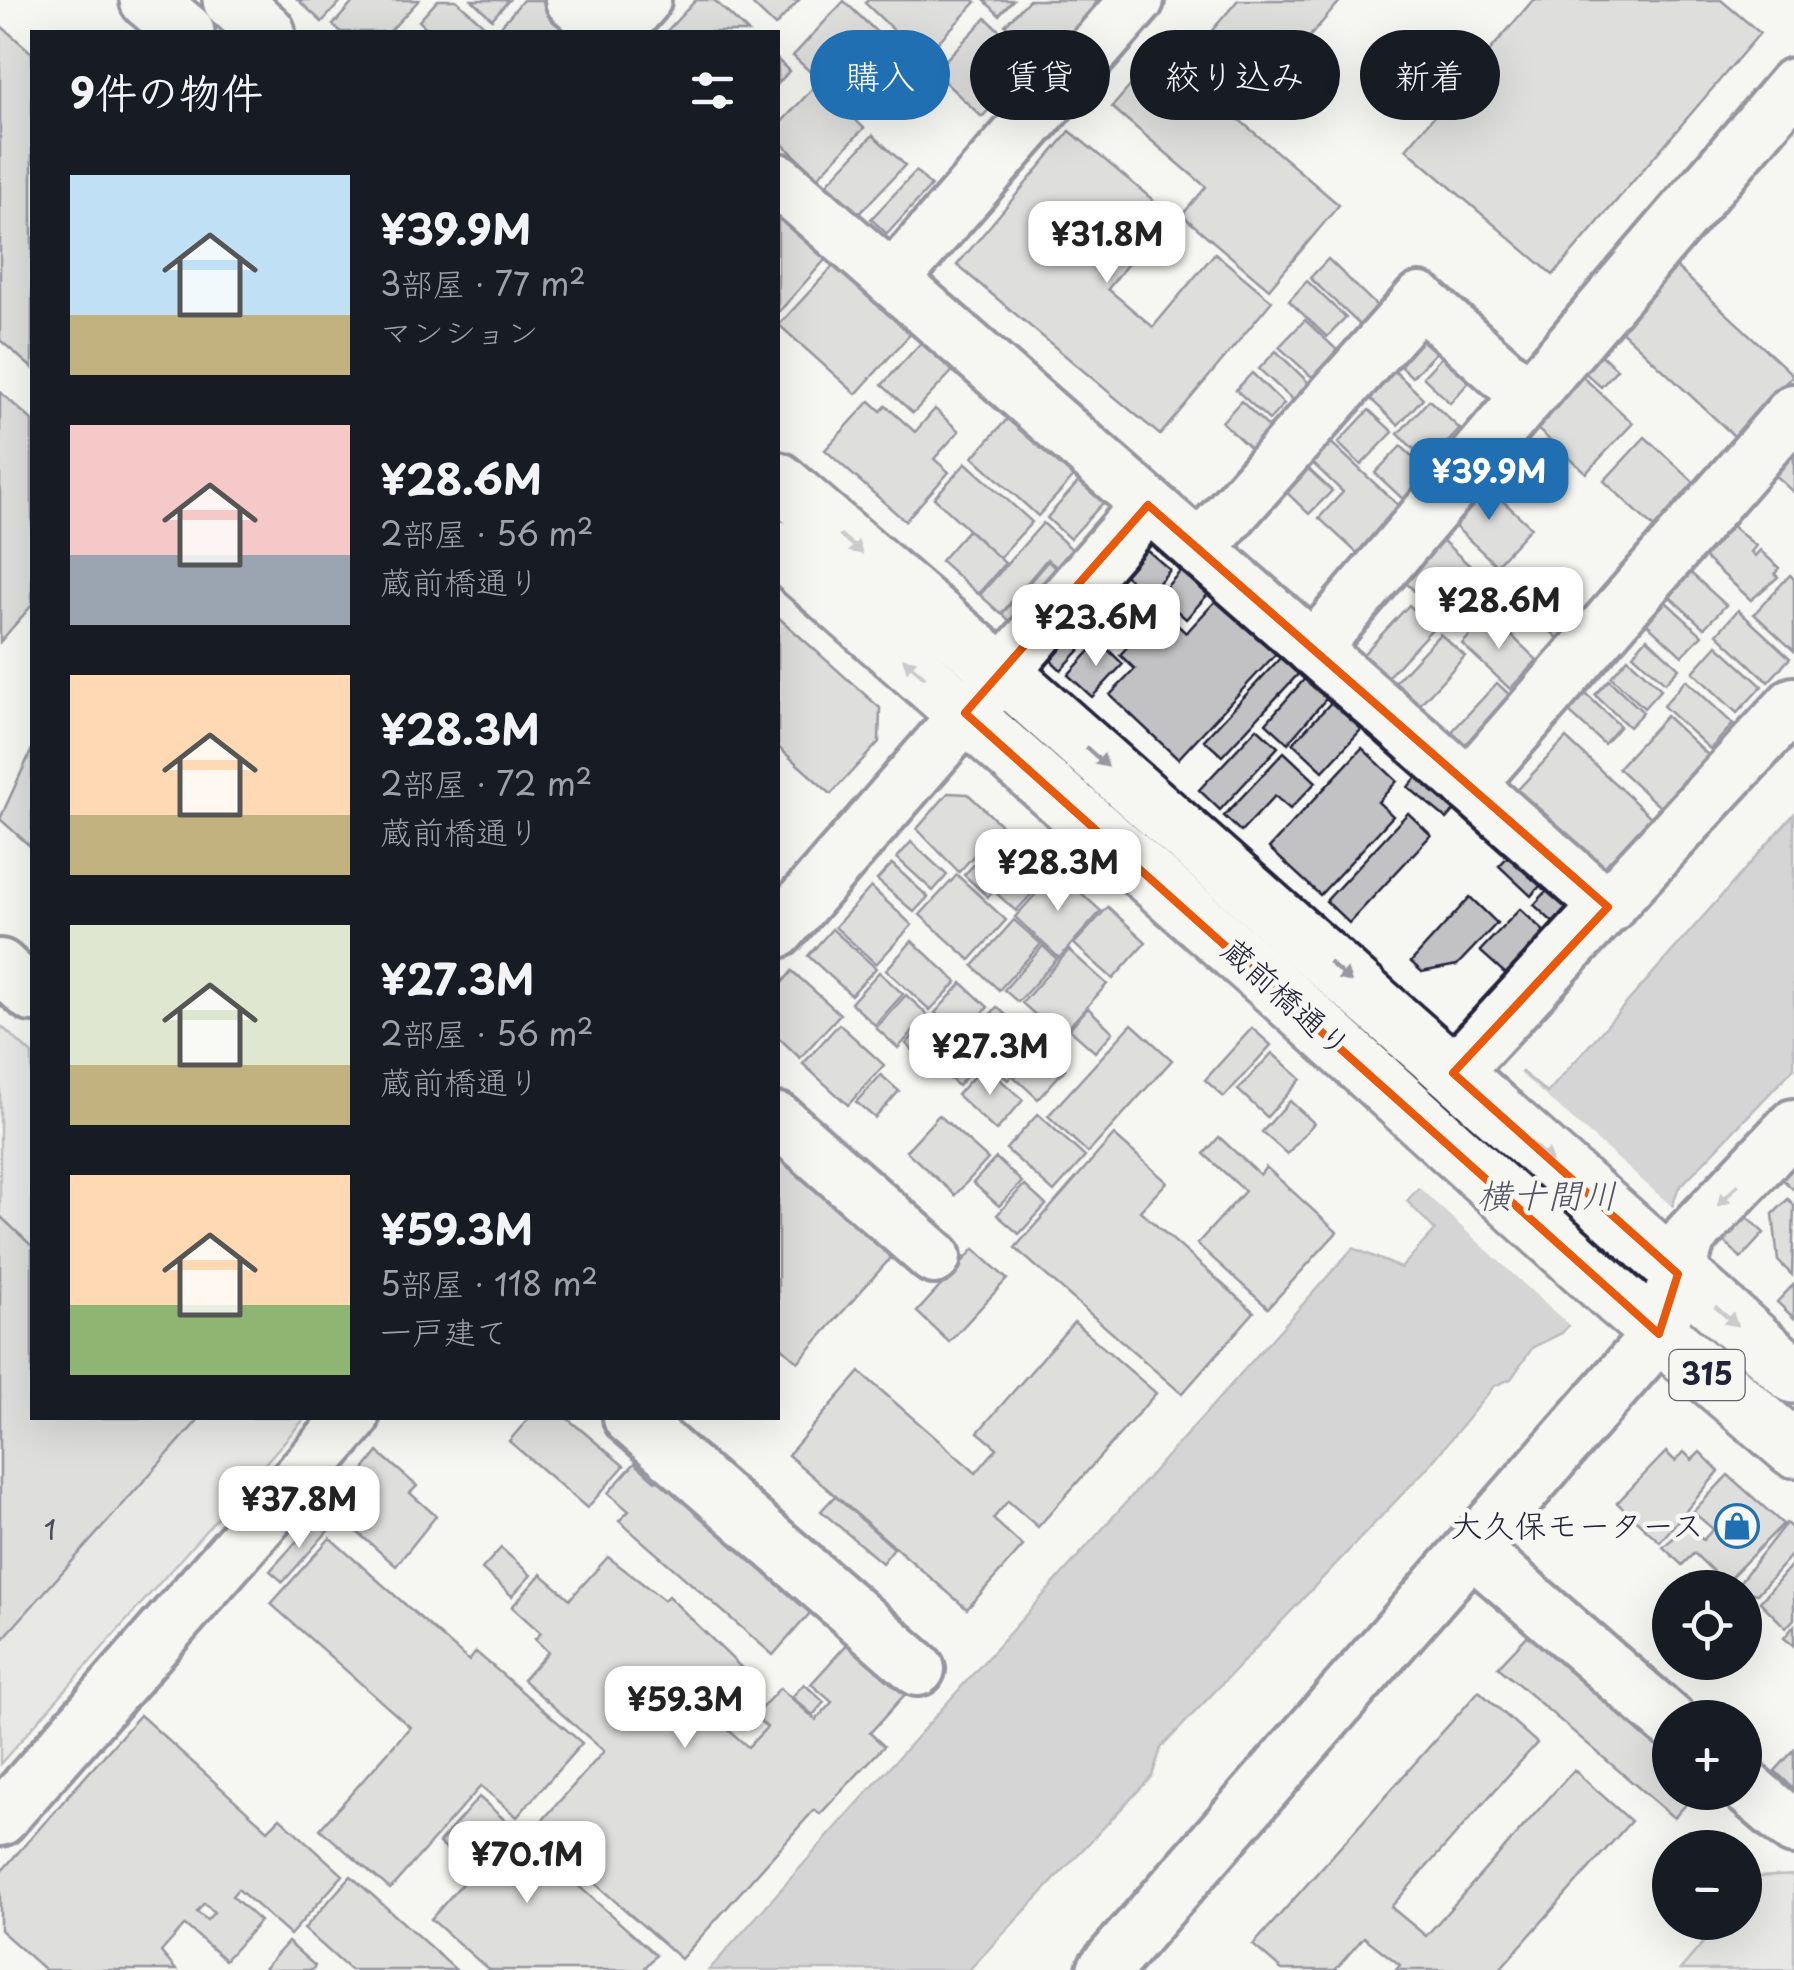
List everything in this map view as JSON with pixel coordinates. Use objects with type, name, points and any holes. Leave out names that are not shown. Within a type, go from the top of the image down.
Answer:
[{"type":"main road","points":[[148,0],[184,30]]},
{"type":"main road","points":[[230,0],[264,30]]},
{"type":"main road","name":"蔵前橋通り","points":[[780,482],[1794,1375]]},
{"type":"main road","name":"蔵前橋通り","points":[[780,550],[1794,1450]]},
{"type":"street","points":[[572,0],[610,30]]},
{"type":"street","points":[[615,30],[644,0]]},
{"type":"street","points":[[892,280],[1137,0]]},
{"type":"street","points":[[1313,649],[1526,394],[1794,85]]},
{"type":"street","points":[[780,182],[1608,907]]},
{"type":"street","points":[[1199,549],[1420,300],[1526,394]]},
{"type":"street","points":[[1468,785],[1794,411]]},
{"type":"street","points":[[780,929],[1148,505]]},
{"type":"street","points":[[1461,1080],[1608,907],[1794,704]]},
{"type":"street","points":[[0,966],[30,992]]},
{"type":"street","points":[[780,1122],[934,1257]]},
{"type":"street","points":[[1104,1970],[1474,1551],[1640,1317],[1668,1265],[1692,1232],[1794,1126]]},
{"type":"street","points":[[0,1819],[350,1420]]},
{"type":"street","points":[[632,1420],[918,1669]]},
{"type":"street","points":[[1474,1551],[1652,1705]]},
{"type":"street","points":[[1762,1801],[1794,1828]]},
{"type":"highlighted area","points":[[1148,505],[1608,907],[1453,1073],[1678,1274],[1659,1334],[965,713]]},
{"type":"shaded area","points":[[0,1025],[30,1052],[30,1420],[303,1420],[0,1764]]},
{"type":"shaded area","points":[[1794,1875],[1794,1970],[1680,1970],[1706,1940],[1762,1940],[1762,1877]]},
{"type":"water","name":"横十間川","points":[[1794,814],[1794,1068],[1678,1189],[1673,1205],[1562,1333],[1533,1347],[1511,1379],[1494,1386],[1429,1466],[1161,1748],[1152,1776],[969,1970],[709,1970],[1353,1248],[1401,1268],[1435,1230],[1407,1201],[1522,1072],[1547,1093]]},
{"type":"pier","points":[[1516,1070],[1676,1210],[1573,1329],[1415,1184]]},
{"type":"building","points":[[298,0],[342,0],[322,22]]},
{"type":"building","points":[[355,0],[419,0],[391,30],[339,30],[333,25]]},
{"type":"building","points":[[438,0],[456,0],[486,27],[429,30],[419,21]]},
{"type":"building","points":[[472,0],[509,0],[492,19]]},
{"type":"building","points":[[523,0],[544,0],[573,26],[570,30],[500,27]]},
{"type":"building","points":[[696,0],[714,0],[746,30],[668,30]]},
{"type":"building","points":[[748,0],[799,0],[775,26]]},
{"type":"building","points":[[984,0],[1013,0],[999,15]]},
{"type":"building","points":[[1029,0],[1103,0],[1074,30],[1010,30],[1005,25]]},
{"type":"building","points":[[1238,0],[1341,0],[1315,30],[1212,30]]},
{"type":"building","points":[[1533,0],[1721,0],[1760,33],[1553,275],[1406,149],[1431,120],[1500,120],[1500,39]]},
{"type":"building","points":[[844,1],[875,30],[817,30]]},
{"type":"building","points":[[976,2],[950,30],[893,30],[865,3]]},
{"type":"building","points":[[986,18],[999,30],[974,30]]},
{"type":"building","points":[[0,25],[30,51],[30,366],[0,340]]},
{"type":"building","points":[[970,35],[970,106],[950,87],[950,55]]},
{"type":"building","points":[[810,38],[810,72],[793,56]]},
{"type":"building","points":[[780,62],[789,71],[780,82]]},
{"type":"building","points":[[1130,86],[1130,120],[1240,120],[1339,205],[1269,289],[1182,215],[1206,187],[1112,107]]},
{"type":"building","points":[[810,92],[810,120],[855,120],[864,128],[818,177],[780,142],[780,124]]},
{"type":"building","points":[[1070,131],[1153,200],[1113,247],[1130,261],[1108,289],[1153,327],[1215,253],[1272,301],[1160,435],[957,265]]},
{"type":"building","points":[[873,135],[905,165],[853,220],[821,190]]},
{"type":"building","points":[[916,171],[931,186],[887,234],[871,219]]},
{"type":"building","points":[[780,213],[832,252],[780,311]]},
{"type":"building","points":[[1328,259],[1377,306],[1360,325],[1310,278]]},
{"type":"building","points":[[836,263],[912,332],[856,394],[780,324]]},
{"type":"building","points":[[1673,264],[1793,375],[1735,437],[1616,326]]},
{"type":"building","points":[[1307,281],[1346,318],[1327,337],[1289,301]]},
{"type":"building","points":[[1305,320],[1337,350],[1312,377],[1279,347]]},
{"type":"building","points":[[1422,320],[1446,342],[1412,377],[1389,355]]},
{"type":"building","points":[[930,333],[961,362],[913,413],[882,385]]},
{"type":"building","points":[[1452,346],[1479,371],[1450,403],[1423,377]]},
{"type":"building","points":[[1276,351],[1311,385],[1295,402],[1259,369]]},
{"type":"building","points":[[1598,352],[1617,369],[1601,387],[1582,370]]},
{"type":"building","points":[[1385,362],[1423,398],[1398,425],[1360,389]]},
{"type":"building","points":[[1572,367],[1633,423],[1586,473],[1525,418]]},
{"type":"building","points":[[1252,373],[1284,404],[1269,420],[1236,390]]},
{"type":"building","points":[[0,392],[30,418],[30,607],[0,642]]},
{"type":"building","points":[[1429,400],[1460,429],[1428,463],[1398,434]]},
{"type":"building","points":[[870,401],[881,411],[886,406],[915,432],[935,409],[959,431],[934,459],[949,472],[905,521],[825,450]]},
{"type":"building","points":[[1241,401],[1281,439],[1262,460],[1222,422]]},
{"type":"building","points":[[1369,410],[1393,432],[1361,465],[1338,443]]},
{"type":"building","points":[[1010,416],[1076,474],[1038,516],[973,457]]},
{"type":"building","points":[[1322,434],[1400,507],[1357,553],[1319,518],[1343,492],[1303,454]]},
{"type":"building","points":[[1645,437],[1695,483],[1654,528],[1604,481]]},
{"type":"building","points":[[1794,443],[1794,493],[1769,470]]},
{"type":"building","points":[[1401,446],[1432,475],[1406,502],[1375,473]]},
{"type":"building","points":[[1300,461],[1332,491],[1309,514],[1278,484]]},
{"type":"building","points":[[966,463],[1032,522],[999,558],[934,498]]},
{"type":"building","points":[[1087,472],[1111,494],[1070,539],[1047,518]]},
{"type":"building","points":[[1482,482],[1531,527],[1496,565],[1447,519]]},
{"type":"building","points":[[1043,523],[1076,553],[1060,570],[1047,559],[1001,614],[980,595]]},
{"type":"building","points":[[1731,525],[1756,546],[1751,552],[1755,556],[1760,550],[1779,568],[1775,574],[1778,577],[1751,600],[1703,556],[1710,550],[1703,544],[1719,526],[1725,531]]},
{"type":"building","points":[[1428,527],[1496,590],[1457,631],[1390,568]]},
{"type":"building","points":[[968,530],[1005,563],[978,594],[941,561]]},
{"type":"building","points":[[1138,542],[1170,570],[1148,595],[1115,567]]},
{"type":"building","points":[[1191,560],[1217,584],[1186,619],[1159,595]]},
{"type":"building","points":[[1048,561],[1059,572],[1014,625],[1002,614]]},
{"type":"building","points":[[1682,565],[1726,605],[1704,628],[1661,589]]},
{"type":"building","points":[[1790,575],[1794,579],[1794,651],[1754,614]]},
{"type":"building","points":[[1554,588],[1586,617],[1562,642],[1531,613]]},
{"type":"building","points":[[1224,592],[1283,646],[1178,759],[1110,695],[1135,669],[1120,655],[1161,610],[1186,633]]},
{"type":"building","points":[[1666,602],[1702,635],[1682,656],[1646,623]]},
{"type":"building","points":[[1409,605],[1433,628],[1381,684],[1357,661]]},
{"type":"building","points":[[1738,610],[1790,658],[1768,682],[1717,634]]},
{"type":"building","points":[[1080,613],[1098,630],[1061,670],[1043,653]]},
{"type":"building","points":[[1489,614],[1537,660],[1510,689],[1462,644]]},
{"type":"building","points":[[780,619],[880,708],[879,742],[831,794],[780,749]]},
{"type":"building","points":[[1440,634],[1465,656],[1409,716],[1384,694]]},
{"type":"building","points":[[1647,638],[1679,668],[1665,683],[1633,654]]},
{"type":"building","points":[[1099,641],[1123,664],[1092,697],[1068,675]]},
{"type":"building","points":[[1717,645],[1762,686],[1737,713],[1693,672]]},
{"type":"building","points":[[1282,656],[1300,672],[1222,756],[1204,740]]},
{"type":"building","points":[[1628,658],[1661,689],[1644,708],[1611,677]]},
{"type":"building","points":[[1315,667],[1337,686],[1288,743],[1266,723]]},
{"type":"building","points":[[1609,680],[1643,712],[1629,727],[1595,695]]},
{"type":"building","points":[[1686,680],[1733,724],[1710,749],[1663,706]]},
{"type":"building","points":[[1497,683],[1519,704],[1468,759],[1446,738]]},
{"type":"building","points":[[1340,693],[1369,721],[1323,771],[1293,743]]},
{"type":"building","points":[[1586,694],[1620,726],[1604,744],[1569,712]]},
{"type":"building","points":[[1666,716],[1708,755],[1660,807],[1618,768]]},
{"type":"building","points":[[1257,728],[1278,747],[1220,810],[1199,790]]},
{"type":"building","points":[[1566,738],[1652,818],[1598,878],[1511,797]]},
{"type":"building","points":[[1362,748],[1397,781],[1378,802],[1393,816],[1320,895],[1269,848]]},
{"type":"building","points":[[1284,752],[1316,782],[1290,809],[1275,796],[1241,832],[1224,816]]},
{"type":"building","points":[[30,753],[30,846],[0,819]]},
{"type":"building","points":[[1427,765],[1466,797],[1447,819],[1408,787]]},
{"type":"building","points":[[948,793],[968,794],[1001,825],[959,872],[917,829]]},
{"type":"building","points":[[1408,813],[1431,835],[1349,923],[1326,901]]},
{"type":"building","points":[[911,842],[947,875],[933,891],[897,858]]},
{"type":"building","points":[[1519,845],[1551,874],[1531,896],[1499,866]]},
{"type":"building","points":[[991,847],[1015,868],[988,897],[964,875]]},
{"type":"building","points":[[1039,847],[1058,865],[1016,911],[997,894]]},
{"type":"building","points":[[892,864],[928,897],[914,912],[877,880]]},
{"type":"building","points":[[1057,871],[1101,911],[1059,958],[1015,917]]},
{"type":"building","points":[[957,875],[1006,920],[970,960],[920,915]]},
{"type":"building","points":[[1558,879],[1581,902],[1558,927],[1534,905]]},
{"type":"building","points":[[871,887],[912,925],[876,964],[835,927]]},
{"type":"building","points":[[1470,897],[1497,923],[1457,965],[1422,972],[1411,962]]},
{"type":"building","points":[[1108,907],[1146,942],[1113,979],[1074,944]]},
{"type":"building","points":[[1520,909],[1547,934],[1508,976],[1480,951]]},
{"type":"building","points":[[1014,920],[1041,944],[999,990],[973,966]]},
{"type":"building","points":[[832,929],[876,968],[851,995],[808,956]]},
{"type":"building","points":[[912,941],[957,982],[930,1010],[886,970]]},
{"type":"building","points":[[1043,946],[1057,959],[1018,1002],[1004,990]]},
{"type":"building","points":[[1069,950],[1107,984],[1060,1037],[1022,1003]]},
{"type":"building","points":[[792,971],[840,1014],[800,1058],[780,1039],[780,986]]},
{"type":"building","points":[[879,972],[903,994],[875,1025],[851,1003]]},
{"type":"building","points":[[962,983],[988,1007],[962,1037],[935,1013]]},
{"type":"building","points":[[906,995],[928,1015],[898,1048],[876,1028]]},
{"type":"building","points":[[997,1007],[1013,1021],[982,1055],[966,1041]]},
{"type":"building","points":[[1088,1008],[1113,1032],[1095,1052],[1069,1029]]},
{"type":"building","points":[[930,1017],[961,1044],[936,1071],[906,1044]]},
{"type":"building","points":[[839,1024],[884,1065],[848,1105],[803,1064]]},
{"type":"building","points":[[1016,1024],[1040,1045],[1008,1080],[985,1058]]},
{"type":"building","points":[[1132,1024],[1172,1060],[1088,1153],[1048,1116]]},
{"type":"building","points":[[1252,1028],[1271,1045],[1224,1097],[1205,1080]]},
{"type":"building","points":[[962,1047],[979,1062],[958,1086],[941,1070]]},
{"type":"building","points":[[1041,1048],[1065,1069],[1038,1099],[1014,1077]]},
{"type":"building","points":[[1272,1053],[1301,1079],[1267,1117],[1238,1090]]},
{"type":"building","points":[[984,1065],[1023,1100],[996,1131],[957,1095]]},
{"type":"building","points":[[881,1075],[899,1091],[875,1118],[856,1102]]},
{"type":"building","points":[[1290,1101],[1314,1123],[1287,1154],[1262,1132]]},
{"type":"building","points":[[1038,1114],[1085,1157],[1054,1192],[1006,1149]]},
{"type":"building","points":[[939,1115],[988,1159],[955,1195],[906,1151]]},
{"type":"building","points":[[780,1135],[903,1244],[798,1362],[780,1346]]},
{"type":"building","points":[[1114,1135],[1167,1182],[1140,1211],[1254,1312],[1182,1394],[1015,1248]]},
{"type":"building","points":[[1219,1137],[1260,1175],[1266,1167],[1337,1232],[1268,1308],[1197,1244],[1245,1191],[1204,1154]]},
{"type":"building","points":[[996,1158],[1022,1182],[999,1206],[973,1183]]},
{"type":"building","points":[[1794,1162],[1794,1190],[1780,1177]]},
{"type":"building","points":[[1024,1185],[1046,1205],[1019,1234],[997,1215]]},
{"type":"building","points":[[1788,1199],[1794,1205],[1792,1275],[1778,1261],[1773,1214]]},
{"type":"building","points":[[1744,1214],[1764,1233],[1741,1258],[1721,1238]]},
{"type":"building","points":[[0,1216],[30,1244],[30,1420],[198,1420],[0,1642]]},
{"type":"building","points":[[974,1249],[1007,1279],[949,1342],[917,1312]]},
{"type":"building","points":[[1794,1284],[1794,1318],[1777,1302]]},
{"type":"building","points":[[1074,1322],[1156,1393],[1038,1527],[1008,1501],[993,1519],[1023,1546],[967,1609],[788,1455],[860,1372],[976,1473],[997,1448],[978,1432]]},
{"type":"building","points":[[527,1420],[569,1420],[624,1466],[587,1508],[509,1441]]},
{"type":"building","points":[[378,1452],[417,1486],[410,1493],[436,1516],[396,1566],[332,1510]]},
{"type":"building","points":[[1666,1452],[1675,1461],[1684,1452],[1692,1460],[1700,1452],[1719,1471],[1660,1542],[1617,1503]]},
{"type":"building","points":[[635,1463],[655,1481],[664,1471],[818,1604],[773,1655],[619,1521],[629,1511],[608,1493]]},
{"type":"building","points":[[1728,1475],[1783,1524],[1738,1570],[1712,1570],[1694,1553],[1682,1565],[1663,1547],[1687,1526],[1703,1540],[1713,1529],[1693,1512]]},
{"type":"building","points":[[835,1496],[894,1548],[882,1563],[821,1511]]},
{"type":"building","points":[[315,1521],[328,1531],[283,1582],[270,1571]]},
{"type":"building","points":[[1786,1523],[1794,1530],[1794,1552],[1762,1588],[1762,1570],[1749,1570]]},
{"type":"building","points":[[330,1538],[469,1661],[476,1652],[582,1743],[517,1817],[481,1786],[390,1889],[320,1829],[410,1727],[271,1604]]},
{"type":"building","points":[[501,1548],[531,1575],[512,1596],[482,1569]]},
{"type":"building","points":[[608,1557],[664,1600],[668,1596],[754,1680],[718,1721],[748,1747],[767,1727],[754,1716],[780,1688],[816,1720],[832,1702],[811,1684],[850,1641],[907,1692],[870,1733],[884,1746],[820,1814],[814,1810],[681,1959],[534,1830],[604,1751],[523,1680],[548,1652],[535,1639],[541,1633],[512,1607],[541,1574],[570,1599]]},
{"type":"building","points":[[1794,1562],[1794,1619],[1786,1628],[1762,1600]]},
{"type":"building","points":[[1794,1626],[1794,1646],[1784,1638]]},
{"type":"building","points":[[1533,1630],[1652,1733],[1652,1799],[1498,1667]]},
{"type":"building","points":[[804,1684],[824,1702],[813,1715],[792,1697]]},
{"type":"building","points":[[1479,1691],[1537,1743],[1391,1907],[1426,1936],[1574,1770],[1631,1821],[1499,1970],[1396,1970],[1400,1965],[1364,1937],[1335,1970],[1282,1970],[1253,1945]]},
{"type":"building","points":[[140,1715],[268,1830],[280,1818],[343,1875],[290,1935],[238,1889],[232,1896],[260,1921],[225,1960],[185,1925],[161,1952],[176,1970],[45,1970],[0,1930],[0,1873]],"holes":[[[204,1903],[214,1912],[207,1920],[197,1912]]]},
{"type":"building","points":[[1794,1750],[1794,1789],[1775,1771]]},
{"type":"building","points":[[479,1797],[656,1955],[643,1970],[489,1970],[431,1919],[472,1872],[439,1843]]},
{"type":"building","points":[[1665,1810],[1681,1810],[1674,1818]]},
{"type":"building","points":[[351,1876],[456,1970],[350,1970],[304,1929]]},
{"type":"building","points":[[288,1942],[315,1966],[312,1970],[263,1970]]},
{"type":"place","name":"大久保モータース","points":[[1737,1526]]}]
